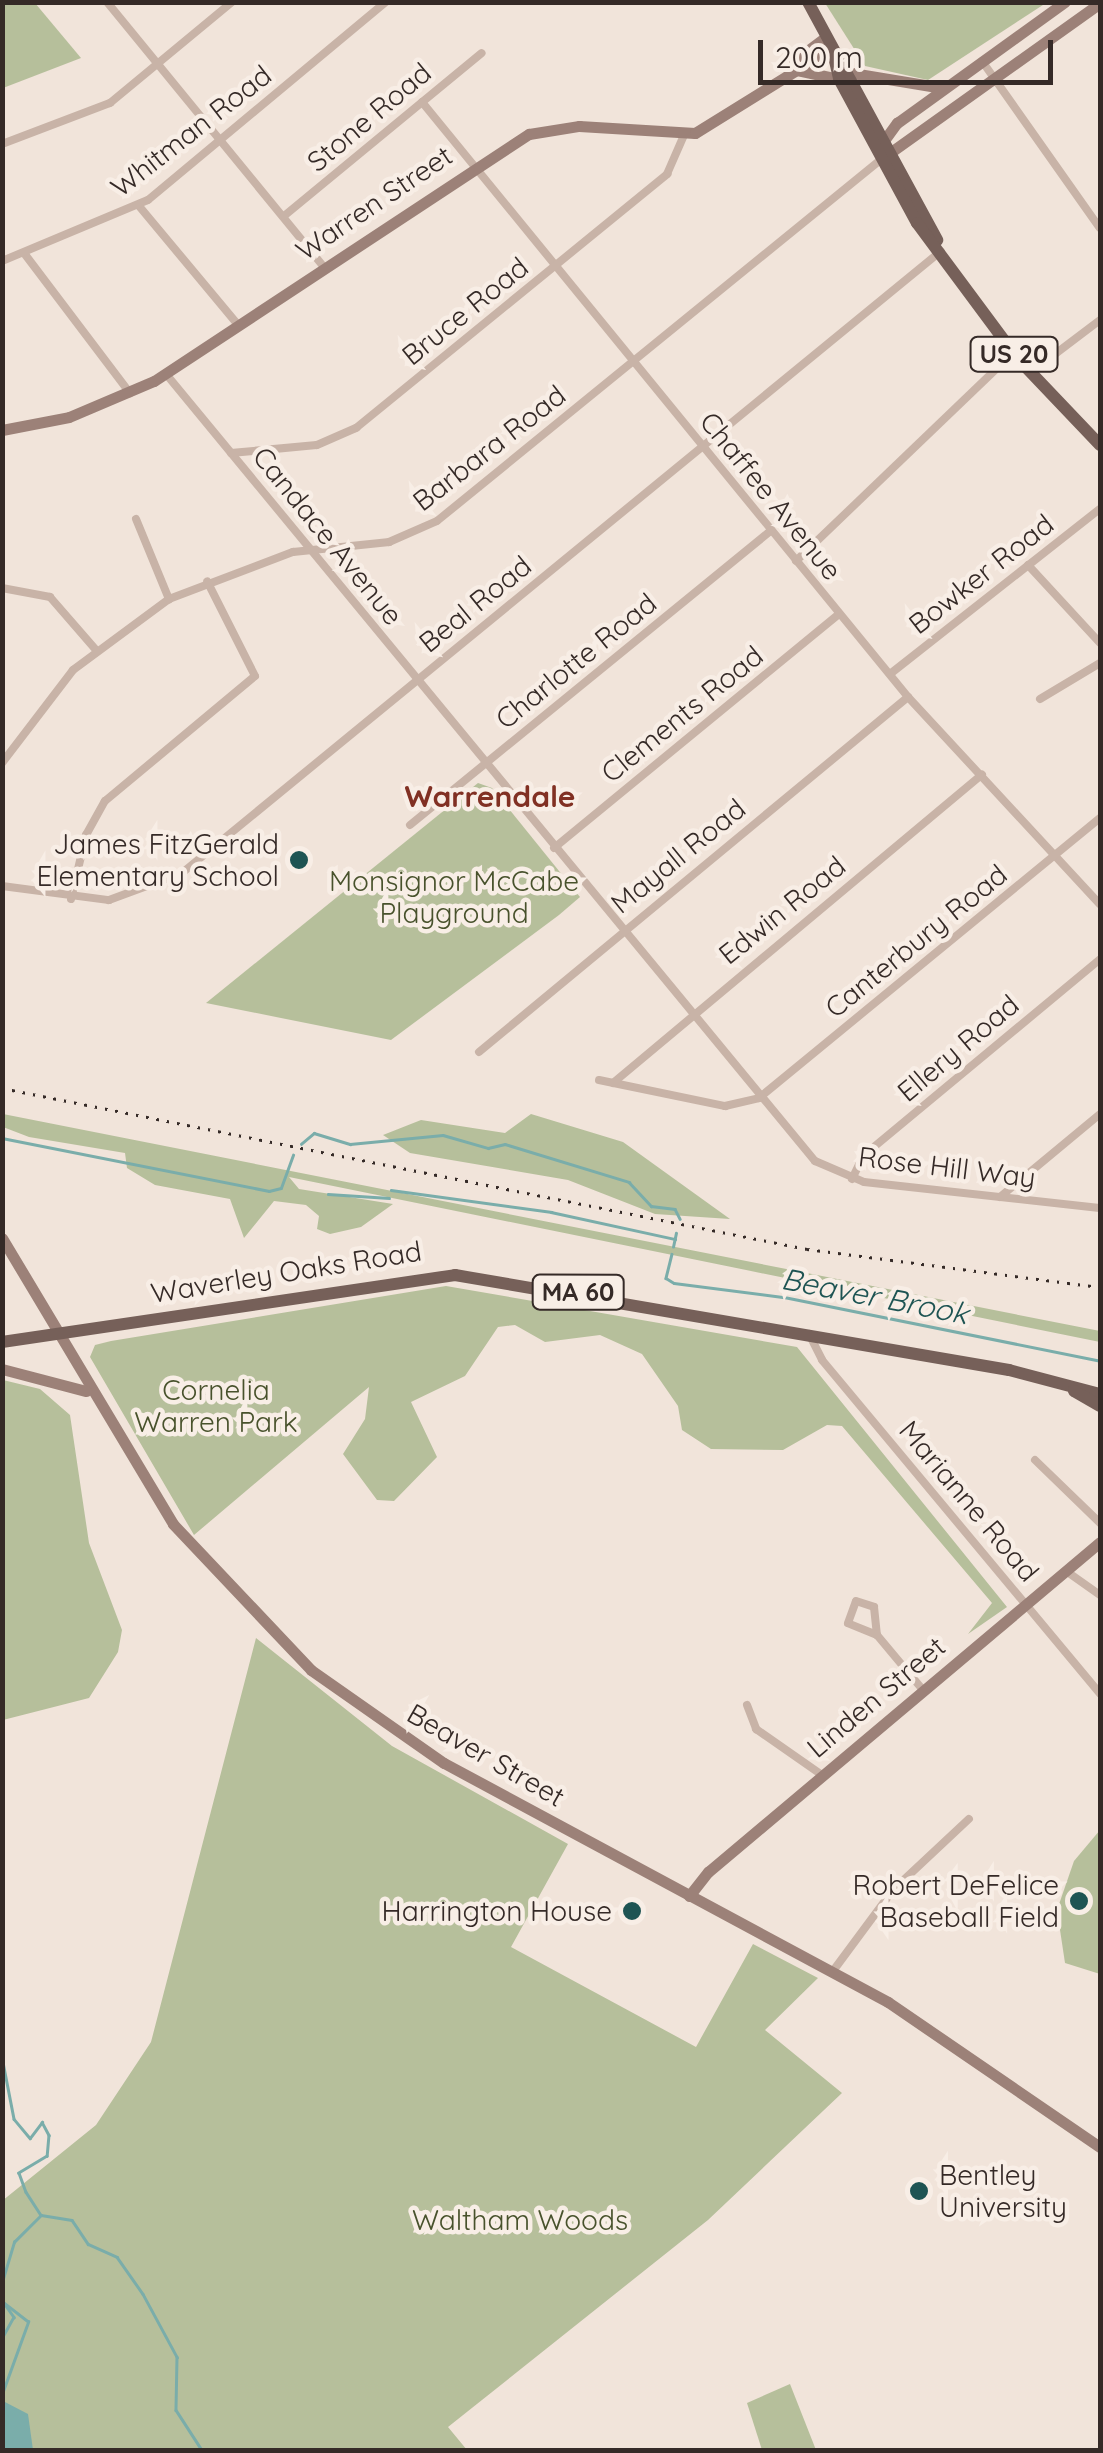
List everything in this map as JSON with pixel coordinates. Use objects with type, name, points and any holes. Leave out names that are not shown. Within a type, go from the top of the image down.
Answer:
[{"type":"main road","name":"US 20","points":[[808,2],[885,157],[942,251],[1030,374],[1100,445]]},
{"type":"main road","points":[[882,138],[1064,2]]},
{"type":"main road","points":[[885,157],[1098,6]]},
{"type":"main road","name":"Warren Street","points":[[2,430],[69,417],[166,374],[472,167],[554,128],[684,135],[714,125],[829,42]]},
{"type":"main road","points":[[783,72],[816,69],[914,89],[947,87]]},
{"type":"main road","name":"US 20","points":[[846,76],[882,138],[885,157]]},
{"type":"main road","name":"Beaver Street","points":[[2,1238],[96,1401],[189,1544],[311,1670],[418,1748],[833,1971],[1100,2147]]},
{"type":"main road","name":"Waverley Oaks Road","points":[[2,1342],[444,1274],[809,1334],[1049,1379],[1100,1394]]},
{"type":"main road","points":[[2,1369],[70,1382],[96,1401]]},
{"type":"main road","name":"Waverley Oaks Road","points":[[1049,1379],[1100,1406]]},
{"type":"main road","name":"Linden Street","points":[[689,1896],[822,1775],[1100,1542]]},
{"type":"street","points":[[108,2],[324,268]]},
{"type":"street","points":[[2,144],[106,105],[232,2]]},
{"type":"street","name":"Whitman Road","points":[[2,261],[139,206],[386,2]]},
{"type":"street","name":"Stone Road","points":[[284,216],[482,52]]},
{"type":"street","points":[[982,62],[1100,228]]},
{"type":"street","name":"Chaffee Avenue","points":[[422,102],[908,697],[1058,853],[1100,904]]},
{"type":"street","name":"Bruce Road","points":[[230,453],[318,446],[356,428],[673,168],[684,135]]},
{"type":"street","name":"Barbara Road","points":[[2,763],[48,698],[96,650],[170,599],[206,581],[309,550],[383,544],[430,525],[885,157]]},
{"type":"street","points":[[139,206],[239,326]]},
{"type":"street","name":"Beal Road","points":[[2,886],[71,899],[130,896],[176,877],[942,251]]},
{"type":"street","points":[[24,253],[130,393]]},
{"type":"street","points":[[1030,374],[1100,320]]},
{"type":"street","points":[[796,561],[1014,353]]},
{"type":"street","name":"Candace Avenue","points":[[166,374],[759,1098]]},
{"type":"street","name":"Bowker Road","points":[[890,674],[1100,509]]},
{"type":"street","points":[[136,519],[170,599]]},
{"type":"street","name":"Charlotte Road","points":[[410,825],[771,530]]},
{"type":"street","points":[[1028,565],[1100,643]]},
{"type":"street","points":[[71,899],[86,835],[105,801],[255,676],[206,581]]},
{"type":"street","points":[[2,588],[50,597],[96,650]]},
{"type":"street","name":"Clements Road","points":[[554,848],[839,614]]},
{"type":"street","points":[[1040,699],[1100,663]]},
{"type":"street","name":"Mayall Road","points":[[478,1052],[908,697]]},
{"type":"street","name":"Edwin Road","points":[[613,1083],[982,774]]},
{"type":"street","name":"Canterbury Road","points":[[759,1098],[1100,818]]},
{"type":"street","name":"Ellery Road","points":[[852,1179],[864,1156],[1100,959]]},
{"type":"street","points":[[599,1080],[726,1106],[759,1098]]},
{"type":"street","name":"Rose Hill Way","points":[[759,1098],[816,1161],[852,1179],[1100,1208]]},
{"type":"street","points":[[999,1197],[1100,1114]]},
{"type":"street","name":"Marianne Road","points":[[809,1334],[826,1365],[1100,1694]]},
{"type":"street","points":[[1035,1460],[1100,1524]]},
{"type":"street","points":[[1066,1570],[1100,1595]]},
{"type":"street","points":[[878,1635],[851,1627],[851,1604],[874,1607],[878,1635],[923,1690]]},
{"type":"street","points":[[747,1705],[756,1729],[822,1775]]},
{"type":"street","points":[[833,1971],[892,1890],[969,1819]]},
{"type":"green space","points":[[3,2],[35,3],[81,58],[3,88]]},
{"type":"green space","points":[[825,3],[1046,3],[928,80],[865,66]]},
{"type":"green space","name":"Monsignor McCabe Playground","points":[[478,783],[492,788],[580,897],[559,915],[391,1040],[206,1003]]},
{"type":"green space","points":[[3,1114],[1100,1331],[1100,1342],[289,1177],[299,1189],[393,1204],[361,1227],[330,1234],[317,1229],[319,1216],[306,1205],[274,1201],[244,1238],[230,1199],[155,1185],[127,1168],[125,1153],[29,1137],[3,1127]]},
{"type":"green space","points":[[531,1114],[623,1142],[730,1219],[655,1214],[568,1180],[410,1153],[383,1135],[421,1120],[505,1133]]},
{"type":"green space","name":"Cornelia Warren Park","points":[[446,1286],[797,1347],[1007,1607],[968,1634],[992,1603],[842,1426],[827,1425],[783,1450],[711,1449],[682,1430],[678,1406],[642,1354],[600,1335],[545,1342],[515,1325],[498,1327],[465,1376],[411,1402],[437,1457],[394,1501],[377,1500],[343,1454],[365,1419],[369,1387],[194,1535],[90,1357],[95,1345],[111,1341]]},
{"type":"green space","points":[[3,1380],[40,1389],[70,1415],[89,1543],[122,1630],[118,1652],[89,1698],[3,1720]]},
{"type":"green space","name":"Waltham Woods","points":[[256,1638],[392,1746],[568,1844],[511,1947],[696,2047],[753,1944],[818,1978],[765,2030],[842,2093],[708,2220],[448,2427],[467,2450],[3,2450],[2,2201],[96,2125],[151,2042]]},
{"type":"green space","name":"Robert DeFelice Baseball Field","points":[[1100,1830],[1100,1974],[1065,1963],[1057,1910],[1074,1861]]},
{"type":"green space","points":[[790,2384],[816,2450],[762,2450],[747,2403]]},
{"type":"water","points":[[3,2401],[28,2414],[33,2450],[3,2450]]},
{"type":"waterway","name":"Beaver Brook","points":[[301,1144],[314,1133],[350,1144],[443,1135],[488,1148],[505,1144],[629,1182],[651,1206],[675,1209],[680,1219]]},
{"type":"waterway","name":"Beaver Brook","points":[[2,1138],[269,1191],[281,1188],[293,1155]]},
{"type":"waterway","points":[[391,1190],[551,1212],[675,1239]]},
{"type":"waterway","points":[[328,1194],[389,1198]]},
{"type":"waterway","name":"Beaver Brook","points":[[673,1247],[676,1233]]},
{"type":"waterway","name":"Beaver Brook","points":[[672,1254],[666,1278],[674,1283],[784,1297],[1100,1361]]},
{"type":"waterway","points":[[2,2057],[14,2119],[30,2138],[42,2122],[49,2135],[47,2156],[19,2173],[26,2192],[41,2215],[72,2220],[88,2244],[117,2257],[143,2294],[177,2357],[176,2410],[202,2450]]},
{"type":"waterway","points":[[2,2282],[14,2242],[41,2215]]},
{"type":"waterway","points":[[2,2300],[14,2317],[2,2339]]},
{"type":"waterway","points":[[2,2394],[28,2322],[4,2303]]},
{"type":"railway","points":[[2,1088],[807,1249],[1100,1287]]},
{"type":"place","name":"James FitzGerald Elementary School","points":[[299,860]]},
{"type":"place","name":"Robert DeFelice Baseball Field","points":[[1079,1901]]},
{"type":"place","name":"Harrington House","points":[[632,1911]]},
{"type":"place","name":"Bentley University","points":[[919,2191]]},
{"type":"district","name":"Warrendale","points":[[490,796]]}]
